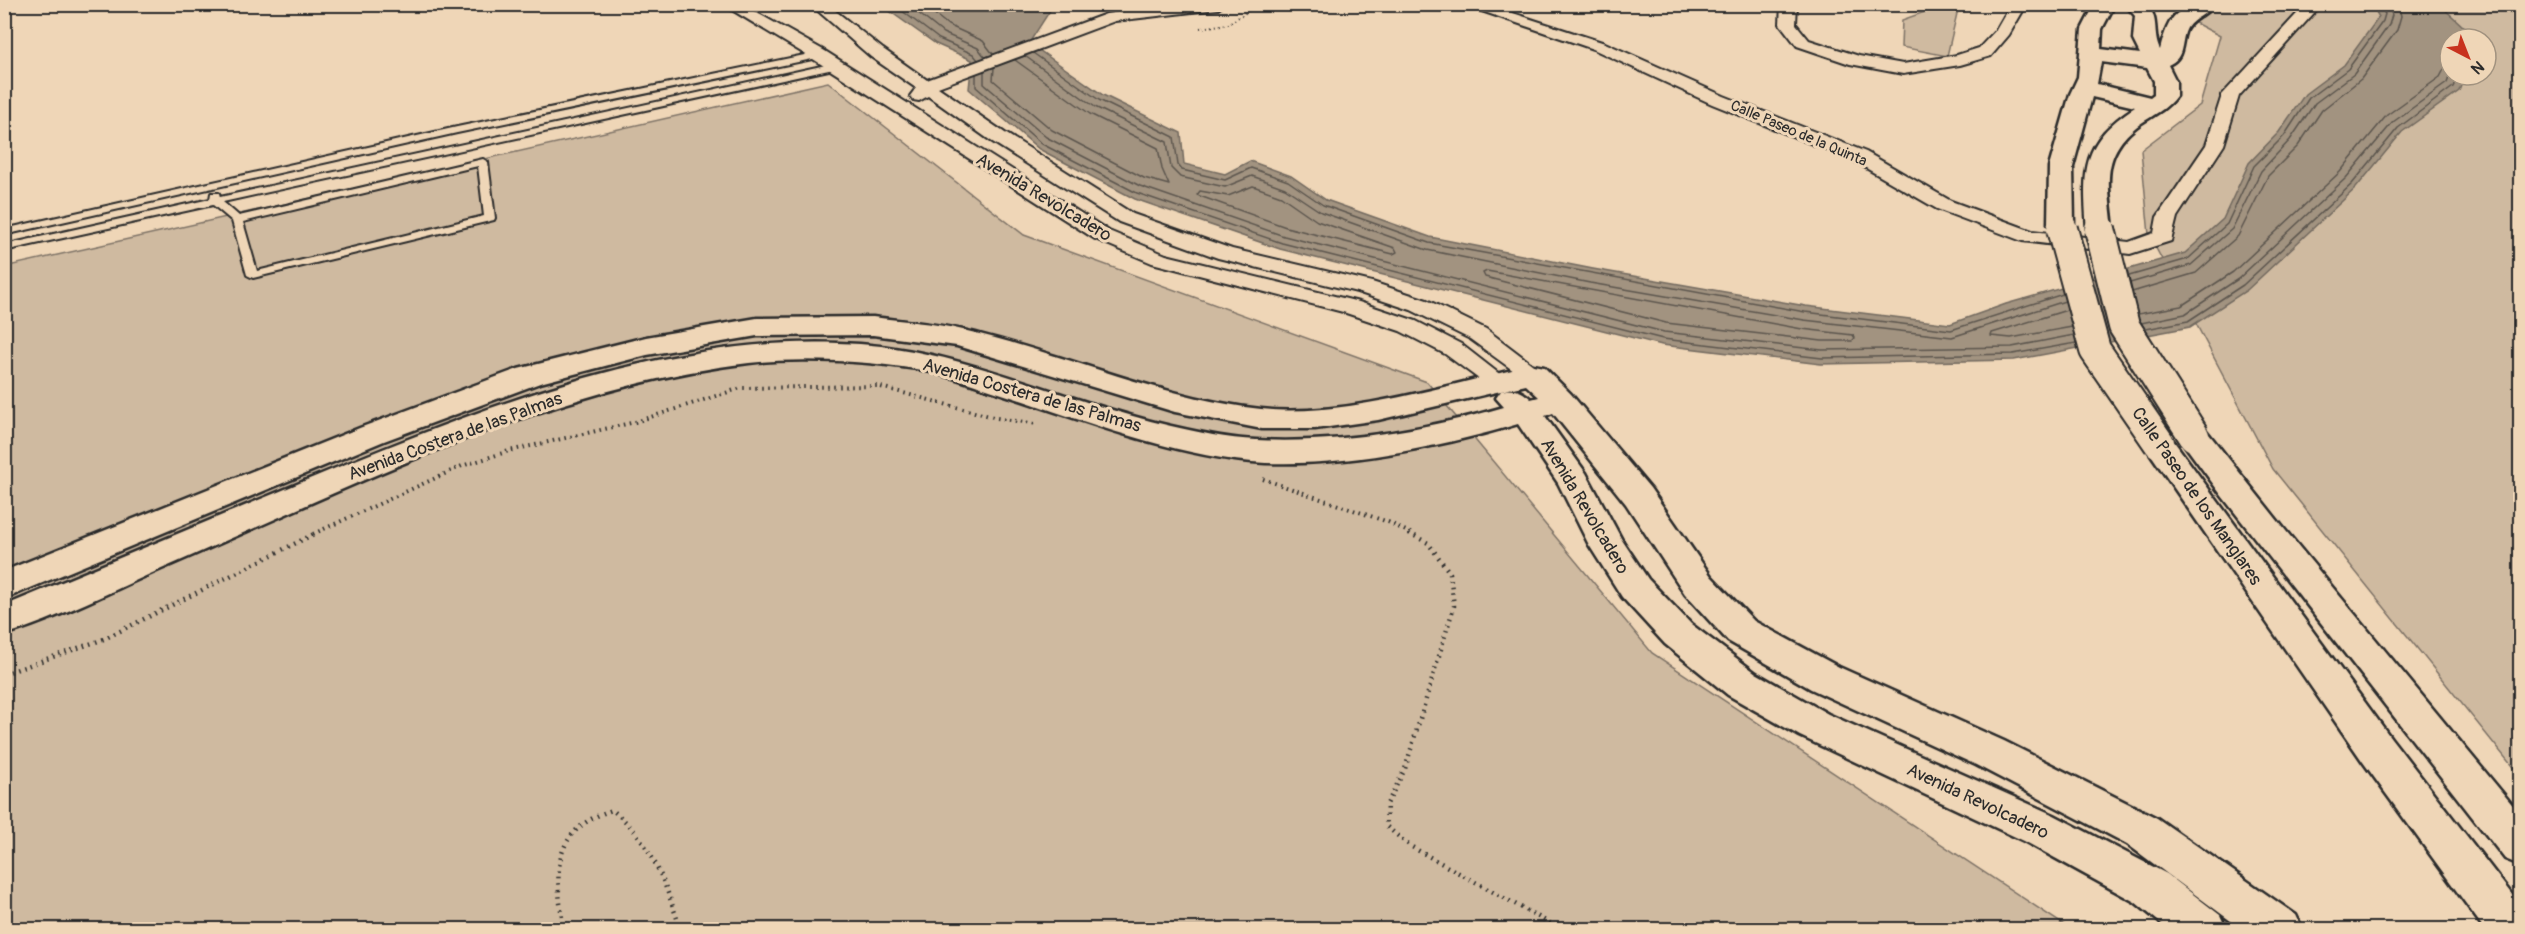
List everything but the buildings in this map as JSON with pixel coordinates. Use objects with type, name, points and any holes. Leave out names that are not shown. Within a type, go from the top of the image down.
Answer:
[{"type":"main road","name":"Calle Paseo de los Manglares","points":[[2105,4],[2092,29],[2089,77],[2061,167],[2061,224],[2095,350],[2176,440],[2247,508],[2474,785],[2520,846]]},
{"type":"main road","points":[[2084,88],[2155,105],[2164,96],[2165,81],[2144,40],[2148,22],[2144,11],[2135,4]]},
{"type":"main road","points":[[2089,54],[2155,62],[2169,57],[2177,25],[2205,4]]},
{"type":"main road","name":"Calle Paseo de los Manglares","points":[[2155,105],[2127,123],[2102,146],[2096,171],[2100,229],[2124,326],[2176,440],[2377,750],[2512,930]]},
{"type":"main road","name":"Avenida Costera de las Palmas","points":[[4,586],[373,434],[529,376],[646,346],[757,327],[873,326],[960,338],[1186,405],[1262,419],[1315,419],[1378,410],[1516,379]]},
{"type":"main road","name":"Avenida Costera de las Palmas","points":[[4,621],[377,463],[539,401],[649,372],[751,354],[858,353],[937,364],[1165,435],[1252,451],[1326,450],[1388,442],[1544,407]]},
{"type":"main road","name":"Avenida Revolcadero","points":[[1516,379],[1638,496],[1698,585],[1741,631],[1825,678],[1990,753],[2142,831],[2280,930]]},
{"type":"main road","name":"Avenida Revolcadero","points":[[1544,407],[1574,481],[1607,545],[1635,588],[1678,634],[1742,684],[1814,725],[2039,828],[2151,888],[2204,930]]},
{"type":"street","name":"Avenida Revolcadero","points":[[729,4],[819,55],[1102,235],[1159,259],[1351,307],[1408,326],[1516,379]]},
{"type":"street","name":"Avenida Revolcadero","points":[[817,4],[877,53],[1037,164],[1126,218],[1226,254],[1364,287],[1419,305],[1478,334],[1516,379]]},
{"type":"street","points":[[967,151],[918,97],[926,86],[1112,17],[1218,4]]},
{"type":"street","name":"Calle Paseo de la Quinta","points":[[1468,4],[1599,45],[1718,100],[1858,156],[1944,205],[2029,237],[2130,248],[2164,237],[2167,217],[2215,145],[2231,95],[2314,4]]},
{"type":"street","points":[[1790,4],[1788,24],[1803,43],[1856,60],[1903,69],[1960,60],[1985,51],[2003,32],[2019,4]]},
{"type":"street","points":[[819,55],[862,42]]},
{"type":"street","points":[[835,66],[877,53]]},
{"type":"street","points":[[1351,307],[1364,287]]},
{"type":"lane","points":[[4,232],[469,128],[819,55]]},
{"type":"lane","points":[[4,248],[835,66]]},
{"type":"lane","points":[[214,186],[215,201],[237,220],[253,275],[490,218],[483,162],[237,220]]},
{"type":"path","points":[[4,674],[104,639],[324,529],[462,466],[508,451],[635,422],[741,388],[877,386],[997,418],[1049,425]]},
{"type":"path","points":[[1260,478],[1388,522],[1428,543],[1450,573],[1454,606],[1405,769],[1387,804],[1386,826],[1410,846],[1562,930]]},
{"type":"path","points":[[564,930],[558,876],[563,843],[585,820],[612,810],[631,821],[654,855],[681,930]]},
{"type":"shaded area","points":[[1932,5],[1959,5],[1947,56],[1901,47],[1902,20],[1933,9]]},
{"type":"shaded area","points":[[2161,5],[2520,5],[2520,776],[2273,469],[2149,235],[2141,150],[2200,105],[2220,36]]},
{"type":"shaded area","points":[[828,82],[1024,235],[1427,382],[1652,653],[2070,929],[5,929],[4,267]]},
{"type":"water","points":[[881,5],[1046,5],[1051,9],[1029,43],[1103,95],[1181,133],[1184,164],[1225,174],[1250,161],[1291,176],[1326,200],[1430,237],[1593,269],[1806,306],[1950,324],[2006,304],[2185,253],[2223,219],[2249,163],[2279,132],[2305,94],[2344,65],[2379,17],[2372,5],[2440,5],[2464,27],[2438,27],[2438,87],[2460,87],[2459,91],[2402,132],[2356,188],[2247,290],[2190,327],[2014,360],[1821,364],[1662,345],[1280,249],[1135,199],[1039,149],[969,89],[972,60],[936,44]]}]
